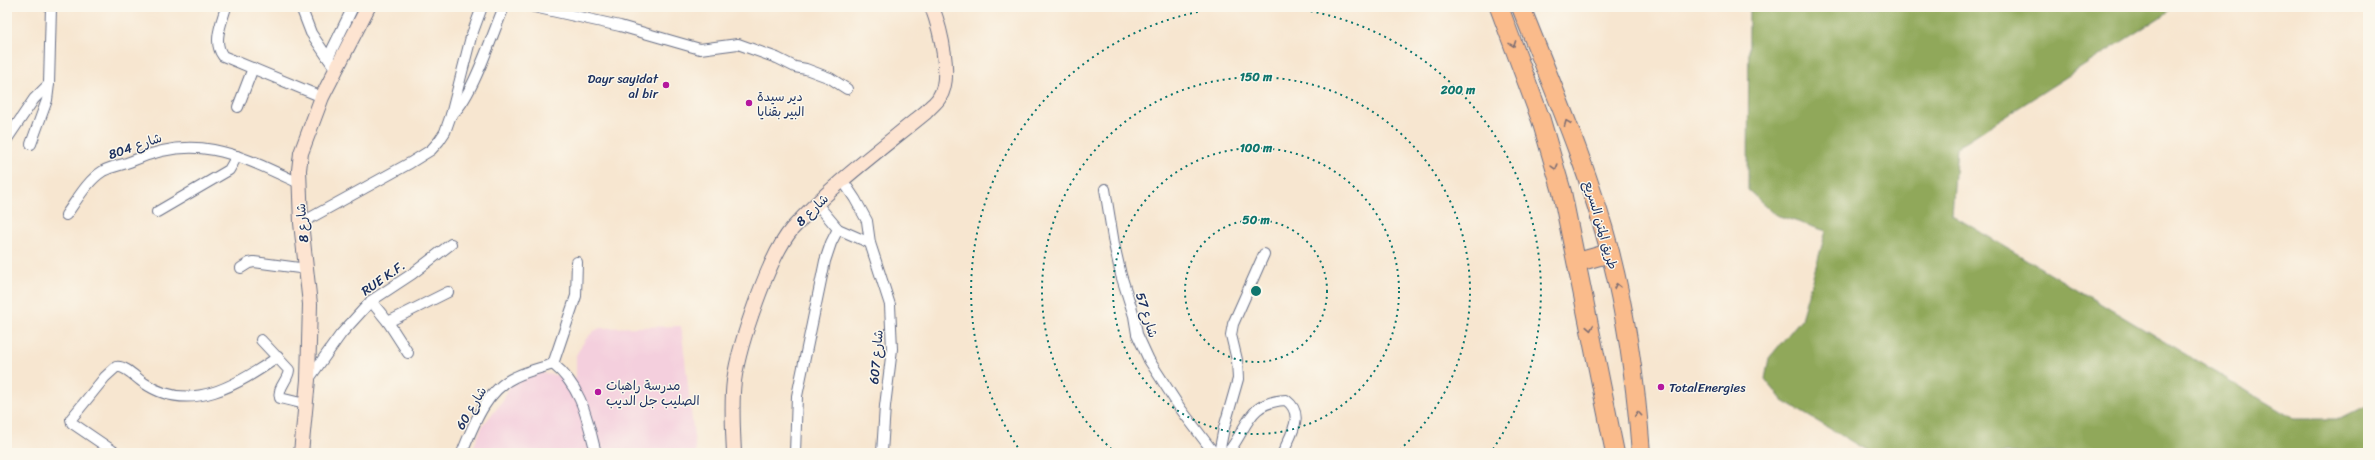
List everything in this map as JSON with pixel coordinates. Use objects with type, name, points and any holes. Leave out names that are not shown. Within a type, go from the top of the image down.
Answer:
[{"type":"highway","points":[[1499,7],[1541,120],[1562,192],[1578,262],[1615,453]]},
{"type":"highway","name":"طريق المتن السريع","points":[[1521,7],[1572,135],[1610,253],[1632,358],[1641,453]]},
{"type":"highway","points":[[1578,262],[1610,253]]},
{"type":"street","points":[[31,144],[47,100],[49,84],[50,7]]},
{"type":"street","points":[[226,7],[218,37],[220,51],[228,58],[322,97]]},
{"type":"street","points":[[300,7],[311,33],[332,64]]},
{"type":"street","points":[[332,64],[353,7]]},
{"type":"street","name":"شارع 8","points":[[301,453],[304,440],[308,380],[310,304],[301,223],[299,183],[301,153],[322,97],[332,64],[368,7]]},
{"type":"street","points":[[301,223],[431,150],[445,132],[451,115],[471,37],[482,7]]},
{"type":"street","points":[[451,115],[462,103],[467,93],[504,7]]},
{"type":"street","points":[[534,7],[613,24],[700,49],[738,44],[776,58],[795,67],[806,68],[830,78],[847,89]]},
{"type":"street","name":"شارع 8","points":[[734,453],[733,385],[746,333],[773,260],[782,244],[791,230],[817,204],[926,112],[939,98],[944,87],[945,71],[932,7]]},
{"type":"street","points":[[238,107],[253,68]]},
{"type":"street","points":[[7,139],[34,99],[49,84]]},
{"type":"street","name":"شارع 804","points":[[66,215],[96,176],[103,171],[145,155],[175,147],[188,146],[213,149],[237,156],[299,183]]},
{"type":"street","points":[[157,212],[229,170],[237,156]]},
{"type":"street","name":"شارع 607","points":[[843,181],[862,210],[867,221],[870,243],[890,305],[892,332],[882,453]]},
{"type":"street","name":"شارع 57","points":[[1105,189],[1114,244],[1121,275],[1134,316],[1137,334],[1149,360],[1180,408],[1214,453]]},
{"type":"street","points":[[817,204],[838,229],[870,243]]},
{"type":"street","points":[[795,453],[798,396],[826,261],[831,243],[838,229]]},
{"type":"street","name":"RUE K.F.","points":[[308,380],[341,334],[371,301],[412,274],[451,244]]},
{"type":"street","points":[[1219,453],[1224,428],[1238,379],[1237,360],[1231,335],[1233,324],[1264,254]]},
{"type":"street","points":[[241,268],[254,262],[307,269]]},
{"type":"street","points":[[577,262],[576,296],[553,364],[563,372],[581,398],[596,453]]},
{"type":"street","points":[[388,322],[448,292]]},
{"type":"street","points":[[371,301],[388,322],[408,353]]},
{"type":"street","points":[[261,340],[289,370],[279,392],[280,398],[306,404]]},
{"type":"street","points":[[116,453],[72,423],[70,419],[105,377],[116,367],[123,368],[154,390],[169,395],[192,397],[220,391],[245,380],[278,357]]},
{"type":"street","name":"شارع 60","points":[[462,453],[483,409],[499,387],[514,377],[553,364]]},
{"type":"street","points":[[1224,453],[1230,450],[1238,440],[1253,412],[1271,401],[1286,400],[1292,405],[1296,417],[1296,424],[1284,453]]},
{"type":"shaded area","name":"مدرسة راهبات الصليب جل الديب","points":[[681,326],[696,453],[471,453],[483,425],[503,401],[511,383],[538,372],[576,379],[576,355],[585,340],[594,331],[600,328]]},
{"type":"green space","points":[[1749,7],[2176,7],[1957,147],[1952,215],[2294,419],[2340,419],[2368,405],[2368,453],[1871,453],[1783,401],[1765,379],[1769,358],[1801,319],[1826,231],[1776,215],[1748,190]]},
{"type":"place","name":"Dayr sayidat al bir","points":[[666,85]]},
{"type":"place","name":"دير سيدة البير بقنايا","points":[[749,103]]},
{"type":"place","name":"TotalEnergies","points":[[1661,387]]},
{"type":"place","name":"مدرسة راهبات الصليب جل الديب","points":[[598,392]]}]
